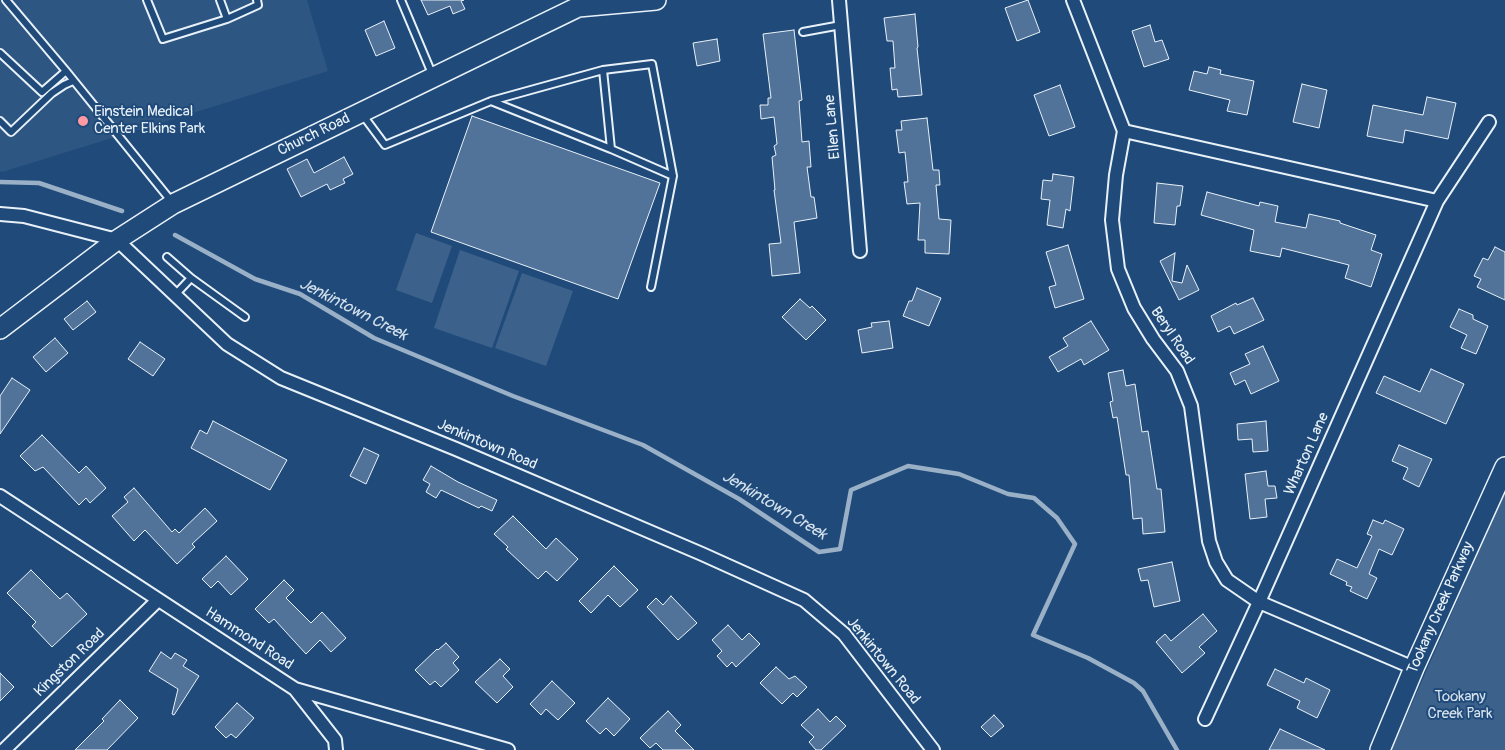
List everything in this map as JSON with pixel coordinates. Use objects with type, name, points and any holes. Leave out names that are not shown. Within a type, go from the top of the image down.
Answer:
[{"type":"street","name":"Church Road","points":[[0,329],[117,240],[173,204],[434,77],[577,4],[656,0]]},
{"type":"street","name":"Ellen Lane","points":[[838,0],[860,251]]},
{"type":"street","points":[[1073,0],[1124,131],[1437,201]]},
{"type":"street","name":"Wharton Lane","points":[[1205,719],[1437,201],[1489,122]]},
{"type":"street","name":"Beryl Road","points":[[1124,131],[1116,175],[1112,220],[1118,270],[1134,308],[1153,339],[1178,370],[1191,406],[1209,540],[1216,562],[1227,580],[1259,602],[1414,668]]},
{"type":"street","name":"Jenkintown Road","points":[[0,214],[24,216],[117,240],[227,344],[281,378],[456,449],[702,554],[804,600],[844,634],[934,750]]},
{"type":"street","name":"Tookany Creek Parkway","points":[[1380,750],[1414,668],[1505,468]]},
{"type":"street","name":"Hammond Road","points":[[0,496],[295,688],[508,750]]},
{"type":"street","name":"Kingston Road","points":[[4,750],[158,600]]},
{"type":"street","points":[[295,688],[335,740],[336,750]]},
{"type":"lane","points":[[6,0],[173,204]]},
{"type":"lane","points":[[147,0],[163,40],[227,19],[258,5],[257,0]]},
{"type":"lane","points":[[220,0],[227,19]]},
{"type":"lane","points":[[401,0],[434,77]]},
{"type":"lane","points":[[803,32],[841,25]]},
{"type":"lane","points":[[0,53],[42,92],[66,71]]},
{"type":"lane","points":[[361,113],[385,145],[491,101],[603,70],[652,64],[673,176],[651,287]]},
{"type":"lane","points":[[603,70],[611,149]]},
{"type":"lane","points":[[0,121],[11,132],[52,93],[73,81]]},
{"type":"lane","points":[[491,101],[673,176]]},
{"type":"lane","points":[[167,257],[245,317]]},
{"type":"lane","points":[[175,295],[192,278]]},
{"type":"shaded area","name":"Einstein Medical Center Elkins Park","points":[[0,0],[307,0],[328,71],[2,172],[0,171]]},
{"type":"green space","points":[[416,233],[452,246],[432,303],[396,290]]},
{"type":"green space","points":[[460,250],[519,271],[492,348],[434,328]]},
{"type":"green space","points":[[522,273],[573,291],[546,366],[495,348]]},
{"type":"green space","name":"Tookany Creek Park","points":[[1505,492],[1505,750],[1391,750],[1399,733]]},
{"type":"building","points":[[421,0],[464,0],[461,1],[465,9],[453,14],[450,6],[428,15]]},
{"type":"building","points":[[1028,0],[1040,32],[1017,41],[1005,8]]},
{"type":"building","points":[[915,14],[922,95],[898,97],[897,89],[892,90],[890,68],[895,68],[893,41],[887,41],[884,18]]},
{"type":"building","points":[[384,21],[395,48],[376,56],[365,30]]},
{"type":"building","points":[[1150,25],[1155,42],[1162,40],[1169,59],[1144,67],[1132,31]]},
{"type":"building","points":[[794,30],[802,100],[799,101],[802,142],[809,141],[811,167],[807,167],[811,197],[814,197],[817,218],[794,222],[800,273],[772,276],[769,244],[781,243],[772,157],[776,155],[774,146],[777,144],[774,117],[761,119],[760,105],[768,105],[768,98],[771,98],[763,34]]},
{"type":"building","points":[[717,39],[720,61],[697,66],[693,43]]},
{"type":"building","points":[[1209,67],[1221,70],[1220,74],[1254,81],[1247,115],[1227,111],[1230,100],[1189,90],[1194,71],[1207,74]]},
{"type":"building","points":[[1302,84],[1327,90],[1319,128],[1293,122]]},
{"type":"building","points":[[1060,85],[1075,127],[1049,136],[1034,95]]},
{"type":"building","points":[[1427,97],[1456,103],[1448,139],[1405,130],[1403,143],[1367,136],[1373,105],[1423,115]]},
{"type":"building","points":[[472,116],[660,183],[618,299],[431,232]]},
{"type":"building","points":[[927,118],[933,170],[939,170],[940,185],[936,185],[939,219],[951,220],[949,254],[925,253],[925,240],[918,240],[920,203],[907,204],[904,182],[908,182],[905,152],[899,153],[896,130],[902,130],[901,121]]},
{"type":"building","points":[[344,157],[353,174],[343,179],[345,183],[330,190],[327,184],[301,197],[287,169],[307,159],[314,173]]},
{"type":"building","points":[[1053,174],[1074,177],[1070,211],[1066,209],[1063,228],[1047,225],[1050,200],[1041,199],[1043,180],[1052,181]]},
{"type":"building","points":[[1157,183],[1183,186],[1180,206],[1177,206],[1175,225],[1154,223]]},
{"type":"building","points":[[1207,192],[1259,206],[1260,202],[1278,206],[1275,222],[1306,228],[1309,214],[1340,221],[1340,223],[1376,235],[1371,250],[1382,254],[1371,287],[1345,278],[1349,265],[1282,248],[1280,257],[1250,251],[1254,230],[1201,215]]},
{"type":"building","points":[[1068,245],[1084,299],[1055,308],[1049,287],[1056,285],[1046,252]]},
{"type":"building","points":[[1495,247],[1505,252],[1505,300],[1477,287],[1481,279],[1474,276],[1483,258],[1488,260]]},
{"type":"building","points":[[1175,253],[1172,281],[1182,283],[1187,265],[1199,290],[1179,300],[1160,261]]},
{"type":"building","points":[[917,288],[941,298],[929,326],[903,316]]},
{"type":"building","points":[[1253,298],[1264,320],[1234,334],[1230,326],[1218,332],[1211,316],[1236,303],[1237,305]]},
{"type":"building","points":[[800,299],[810,308],[812,306],[826,320],[806,340],[782,317]]},
{"type":"building","points":[[87,301],[96,312],[73,330],[64,319]]},
{"type":"building","points":[[1459,309],[1473,315],[1473,319],[1488,326],[1476,354],[1461,348],[1467,335],[1450,327]]},
{"type":"building","points":[[889,321],[893,348],[862,353],[858,330],[872,327],[871,323]]},
{"type":"building","points":[[1091,321],[1109,350],[1084,365],[1081,359],[1058,372],[1049,357],[1068,346],[1063,338]]},
{"type":"building","points":[[55,338],[68,353],[46,372],[33,357]]},
{"type":"building","points":[[140,342],[165,359],[153,376],[128,359]]},
{"type":"building","points":[[1263,346],[1279,381],[1251,394],[1245,380],[1235,385],[1230,373],[1250,364],[1245,354]]},
{"type":"building","points":[[1431,369],[1464,384],[1446,424],[1376,393],[1384,376],[1420,392]]},
{"type":"building","points":[[1123,370],[1126,386],[1135,384],[1142,432],[1148,431],[1157,489],[1161,489],[1165,532],[1143,534],[1142,518],[1133,519],[1129,475],[1126,475],[1117,417],[1113,418],[1110,402],[1113,401],[1108,373]]},
{"type":"building","points":[[12,378],[30,390],[0,434],[0,396]]},
{"type":"building","points":[[213,421],[287,460],[270,490],[191,448],[200,430],[207,434]]},
{"type":"building","points":[[1266,421],[1268,451],[1253,452],[1252,439],[1238,440],[1237,424]]},
{"type":"building","points":[[42,435],[79,473],[86,466],[106,488],[90,503],[86,498],[79,505],[43,467],[35,471],[20,456]]},
{"type":"building","points":[[1399,445],[1432,459],[1419,487],[1403,479],[1408,468],[1392,461]]},
{"type":"building","points":[[364,448],[379,455],[366,484],[350,476]]},
{"type":"building","points":[[431,466],[458,482],[497,500],[492,511],[481,506],[479,508],[441,490],[436,498],[426,492],[430,484],[423,480]]},
{"type":"building","points":[[1266,471],[1268,486],[1275,486],[1277,498],[1265,499],[1267,517],[1250,519],[1245,474]]},
{"type":"building","points":[[134,488],[172,532],[175,529],[179,533],[205,508],[217,521],[192,544],[195,547],[177,564],[145,530],[134,541],[112,516],[128,502],[124,497]]},
{"type":"building","points":[[513,516],[546,549],[556,538],[578,559],[557,581],[546,571],[538,579],[506,549],[508,547],[494,534]]},
{"type":"building","points":[[1373,520],[1383,524],[1385,520],[1404,529],[1392,555],[1379,549],[1369,574],[1377,578],[1367,599],[1350,591],[1352,587],[1346,585],[1347,582],[1330,574],[1337,559],[1357,568],[1372,536],[1367,534]]},
{"type":"building","points":[[226,556],[248,579],[231,595],[218,581],[211,588],[202,579]]},
{"type":"building","points":[[1172,562],[1180,601],[1154,607],[1148,580],[1141,581],[1138,569]]},
{"type":"building","points":[[614,566],[638,590],[620,607],[608,595],[591,613],[579,601]]},
{"type":"building","points":[[31,570],[60,599],[67,593],[87,614],[52,647],[32,626],[36,622],[7,593]]},
{"type":"building","points":[[284,580],[294,590],[286,598],[311,623],[322,612],[346,638],[331,652],[320,640],[306,654],[274,619],[269,623],[255,609]]},
{"type":"building","points":[[671,596],[697,623],[678,640],[647,607],[656,598],[663,605]]},
{"type":"building","points":[[1203,614],[1217,631],[1199,647],[1205,653],[1182,673],[1156,642],[1165,634],[1171,641]]},
{"type":"building","points":[[728,625],[742,640],[749,633],[760,644],[736,667],[732,662],[727,667],[717,656],[722,651],[712,640]]},
{"type":"building","points":[[446,643],[459,657],[453,663],[459,670],[441,687],[435,681],[430,685],[415,670]]},
{"type":"building","points":[[161,652],[171,659],[175,653],[187,660],[183,666],[199,676],[174,715],[172,714],[178,689],[149,671]]},
{"type":"building","points":[[500,659],[510,669],[503,676],[513,687],[497,703],[475,682]]},
{"type":"building","points":[[776,667],[789,679],[795,676],[807,687],[797,697],[793,693],[782,704],[760,683]]},
{"type":"building","points":[[1275,669],[1304,683],[1306,678],[1330,690],[1317,718],[1297,708],[1300,701],[1267,685]]},
{"type":"building","points":[[0,673],[14,687],[0,701]]},
{"type":"building","points":[[552,681],[575,703],[558,720],[546,709],[541,715],[530,704]]},
{"type":"building","points":[[608,698],[630,719],[614,736],[606,728],[600,734],[586,721]]},
{"type":"building","points":[[120,700],[138,718],[107,750],[75,750],[104,721],[102,719]]},
{"type":"building","points":[[237,703],[254,718],[236,738],[231,734],[226,738],[215,727]]},
{"type":"building","points":[[818,709],[830,722],[836,716],[846,726],[821,750],[816,750],[809,742],[814,737],[801,725]]},
{"type":"building","points":[[668,711],[681,725],[675,731],[694,750],[663,750],[656,743],[650,748],[640,738]]},
{"type":"building","points":[[994,715],[1004,726],[991,737],[981,727]]},
{"type":"building","points":[[1280,729],[1325,750],[1269,750]]},
{"type":"waterway","name":"Jenkintown Creek","points":[[0,182],[39,183],[122,211]]},
{"type":"waterway","name":"Jenkintown Creek","points":[[175,235],[255,279],[300,294],[374,338],[513,396],[643,445],[739,499],[819,552],[840,549],[851,490],[908,466],[959,474],[1008,494],[1034,498],[1057,518],[1075,544],[1033,635],[1088,658],[1134,683],[1143,691],[1177,750]]},
{"type":"place","name":"Einstein Medical Center Elkins Park","points":[[83,121]]}]
